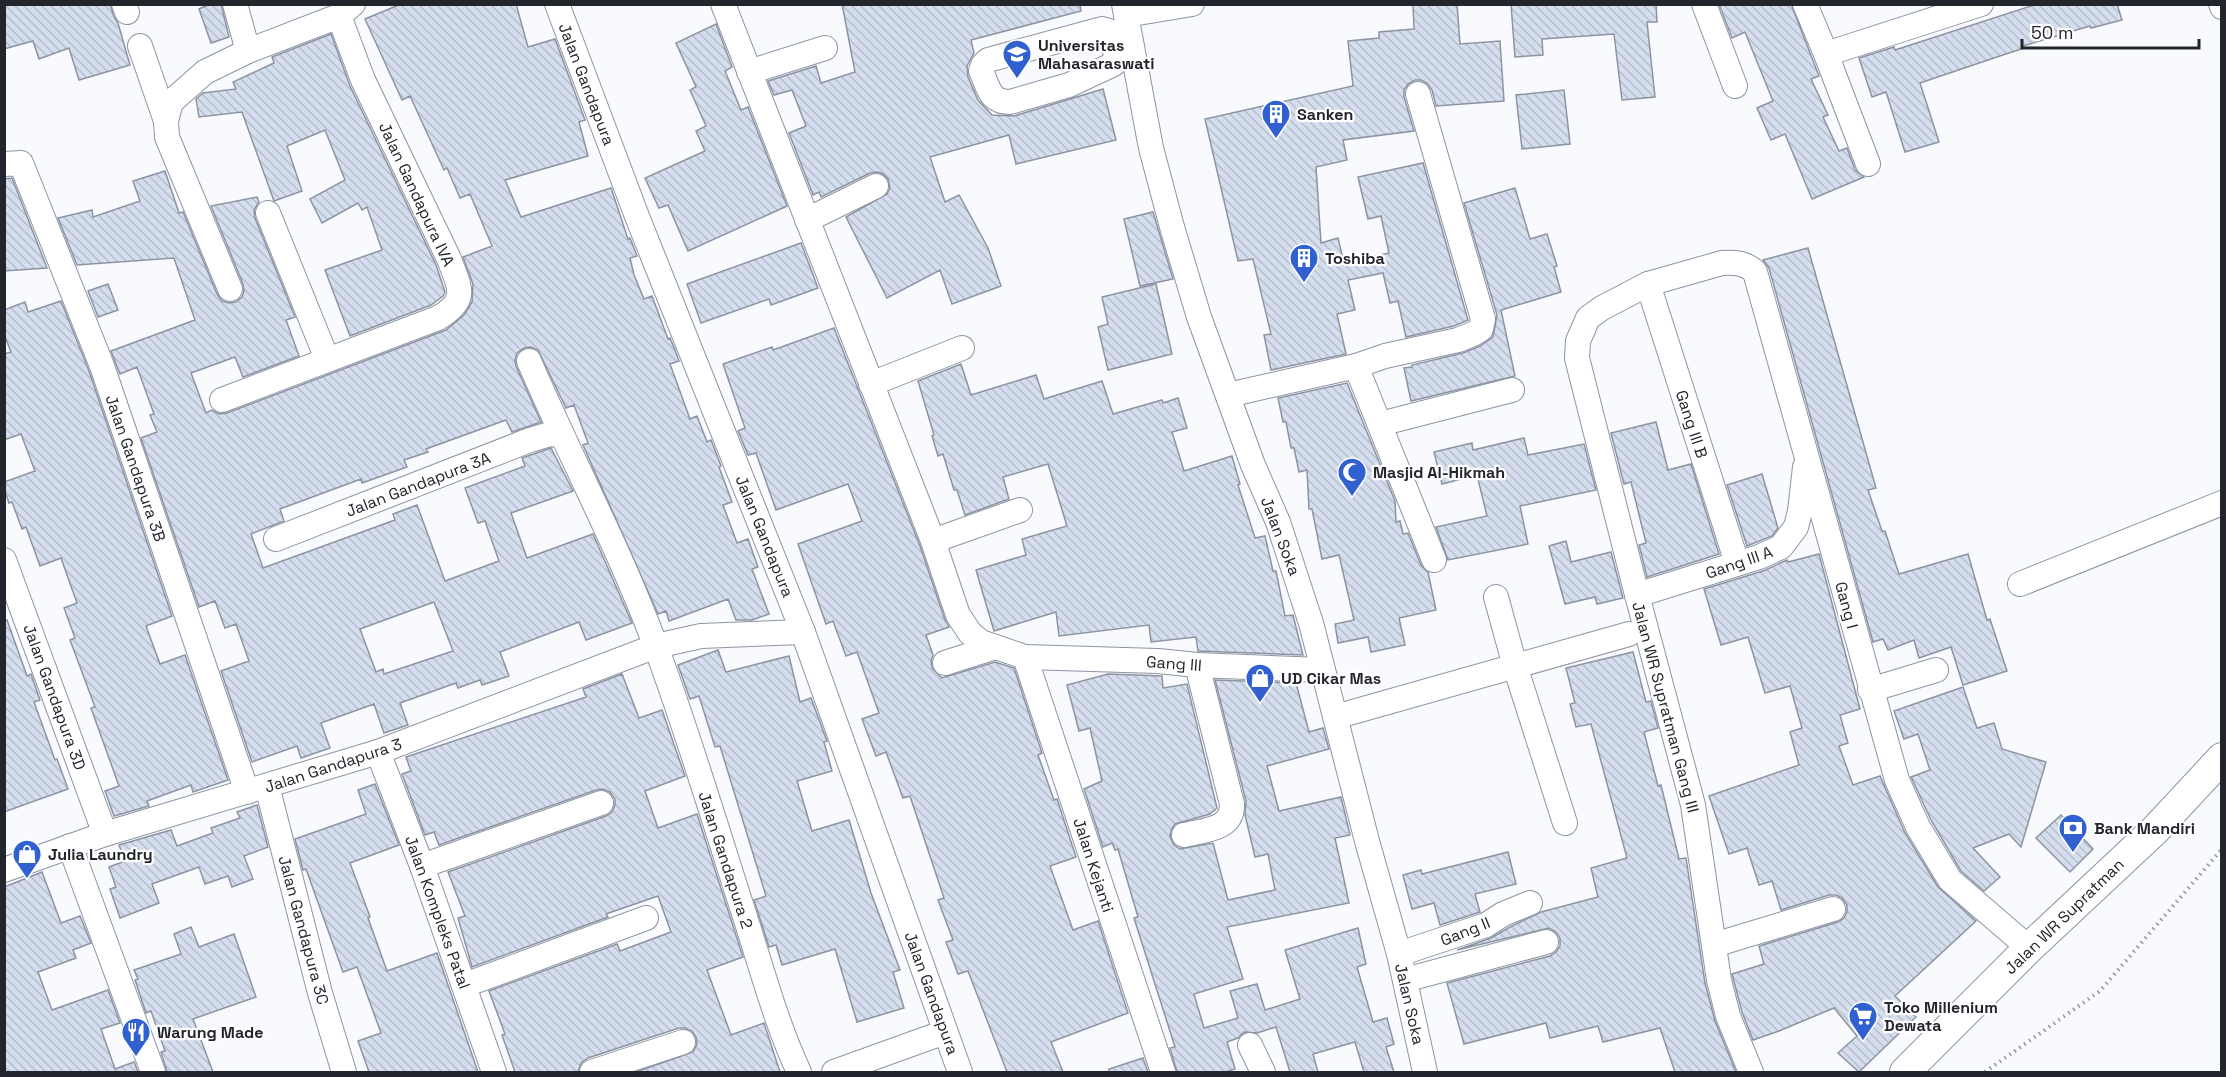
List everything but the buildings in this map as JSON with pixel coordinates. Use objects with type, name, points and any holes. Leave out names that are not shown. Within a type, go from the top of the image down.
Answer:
[{"type":"main road","name":"Jalan WR Supratman","points":[[1905,1072],[2029,948],[2155,830],[2222,758]]},
{"type":"street","points":[[235,4],[248,51]]},
{"type":"street","name":"Jalan Gandapura","points":[[557,4],[638,219],[803,632],[960,1072]]},
{"type":"street","name":"Gang III","points":[[723,4],[933,541],[958,615],[970,633],[981,642],[1025,657],[1158,661],[1197,665],[1323,670]]},
{"type":"street","points":[[1125,10],[1192,4]]},
{"type":"street","points":[[1704,4],[1735,86]]},
{"type":"street","points":[[1805,4],[1868,164]]},
{"type":"street","points":[[1826,54],[1981,4]]},
{"type":"street","points":[[166,121],[171,102],[205,72],[248,51],[346,10]]},
{"type":"street","name":"Jalan Gandapura IVA","points":[[222,400],[438,318],[452,310],[459,300],[458,282],[449,259],[363,80],[346,10]]},
{"type":"street","name":"Jalan Soka","points":[[1125,10],[1122,41],[1169,216],[1199,317],[1253,465],[1278,522],[1297,578],[1399,954],[1425,1072]]},
{"type":"street","points":[[1102,29],[1109,31],[1122,41],[1114,64],[1069,85],[1010,102],[993,99],[981,71],[982,65],[988,60],[1102,29]]},
{"type":"street","points":[[140,45],[166,121],[167,137],[230,289]]},
{"type":"street","points":[[749,72],[825,48]]},
{"type":"street","points":[[1228,395],[1458,340],[1481,328],[1483,319],[1418,94]]},
{"type":"street","name":"Jalan Gandapura 3B","points":[[4,164],[21,163],[102,366],[257,789]]},
{"type":"street","points":[[807,220],[876,186]]},
{"type":"street","points":[[268,213],[327,359]]},
{"type":"street","name":"Gang I","points":[[1648,284],[1704,268],[1733,263],[1749,266],[1755,272],[1897,780],[1918,826],[1950,880],[2029,948]]},
{"type":"street","name":"Jalan WR Supratman Gang III","points":[[1648,284],[1588,318],[1578,341],[1577,358],[1693,805],[1719,980],[1728,1016],[1750,1072]]},
{"type":"street","name":"Gang III B","points":[[1648,284],[1737,563]]},
{"type":"street","points":[[871,384],[962,348]]},
{"type":"street","points":[[529,361],[560,435],[569,448],[586,484],[656,646]]},
{"type":"street","points":[[1356,366],[1434,560]]},
{"type":"street","points":[[1380,424],[1512,390]]},
{"type":"street","name":"Jalan Gandapura 3A","points":[[276,538],[530,440],[550,434],[560,435]]},
{"type":"street","name":"Gang III A","points":[[1637,595],[1781,547],[1796,527],[1807,454]]},
{"type":"street","points":[[2020,584],[2222,503]]},
{"type":"street","points":[[933,541],[1020,510]]},
{"type":"street","name":"Jalan Gandapura 3D","points":[[4,560],[105,834]]},
{"type":"street","points":[[1496,597],[1515,666],[1565,823]]},
{"type":"street","name":"Jalan Gandapura 3","points":[[4,870],[105,834],[378,752],[656,646],[701,636],[803,632]]},
{"type":"street","points":[[1335,717],[1629,634]]},
{"type":"street","name":"Jalan Gandapura 2","points":[[656,646],[768,991],[790,1054],[799,1072]]},
{"type":"street","points":[[945,663],[995,647]]},
{"type":"street","name":"Jalan Kejanti","points":[[1025,657],[1163,1072]]},
{"type":"street","points":[[1184,835],[1220,827],[1230,820],[1233,812],[1233,804],[1197,665]]},
{"type":"street","points":[[1870,690],[1936,670]]},
{"type":"street","name":"Jalan Kompleks Patal","points":[[378,752],[422,866],[494,1072]]},
{"type":"street","name":"Jalan Gandapura 3C","points":[[257,789],[344,1072]]},
{"type":"street","points":[[422,866],[601,804]]},
{"type":"street","points":[[70,846],[153,1072]]},
{"type":"street","name":"Gang II","points":[[1399,954],[1486,926],[1503,914],[1530,903]]},
{"type":"street","points":[[1714,945],[1833,909]]},
{"type":"street","points":[[465,985],[646,918]]},
{"type":"street","points":[[1405,980],[1546,942]]},
{"type":"street","points":[[834,1072],[945,1032]]},
{"type":"street","points":[[592,1072],[683,1042]]},
{"type":"street","points":[[1250,1045],[1263,1072]]},
{"type":"path","points":[[1986,1072],[2100,991],[2222,849]]},
{"type":"place","name":"Universitas Mahasaraswati","points":[[1017,80]]},
{"type":"place","name":"Sanken","points":[[1276,140]]},
{"type":"place","name":"Toshiba","points":[[1304,284]]},
{"type":"place","name":"Masjid Al-Hikmah","points":[[1352,498]]},
{"type":"place","name":"UD Cikar Mas","points":[[1260,704]]},
{"type":"place","name":"Bank Mandiri","points":[[2073,854]]},
{"type":"place","name":"Julia Laundry","points":[[27,880]]},
{"type":"place","name":"Toko Millenium Dewata","points":[[1863,1042]]},
{"type":"place","name":"Warung Made","points":[[136,1058]]}]
